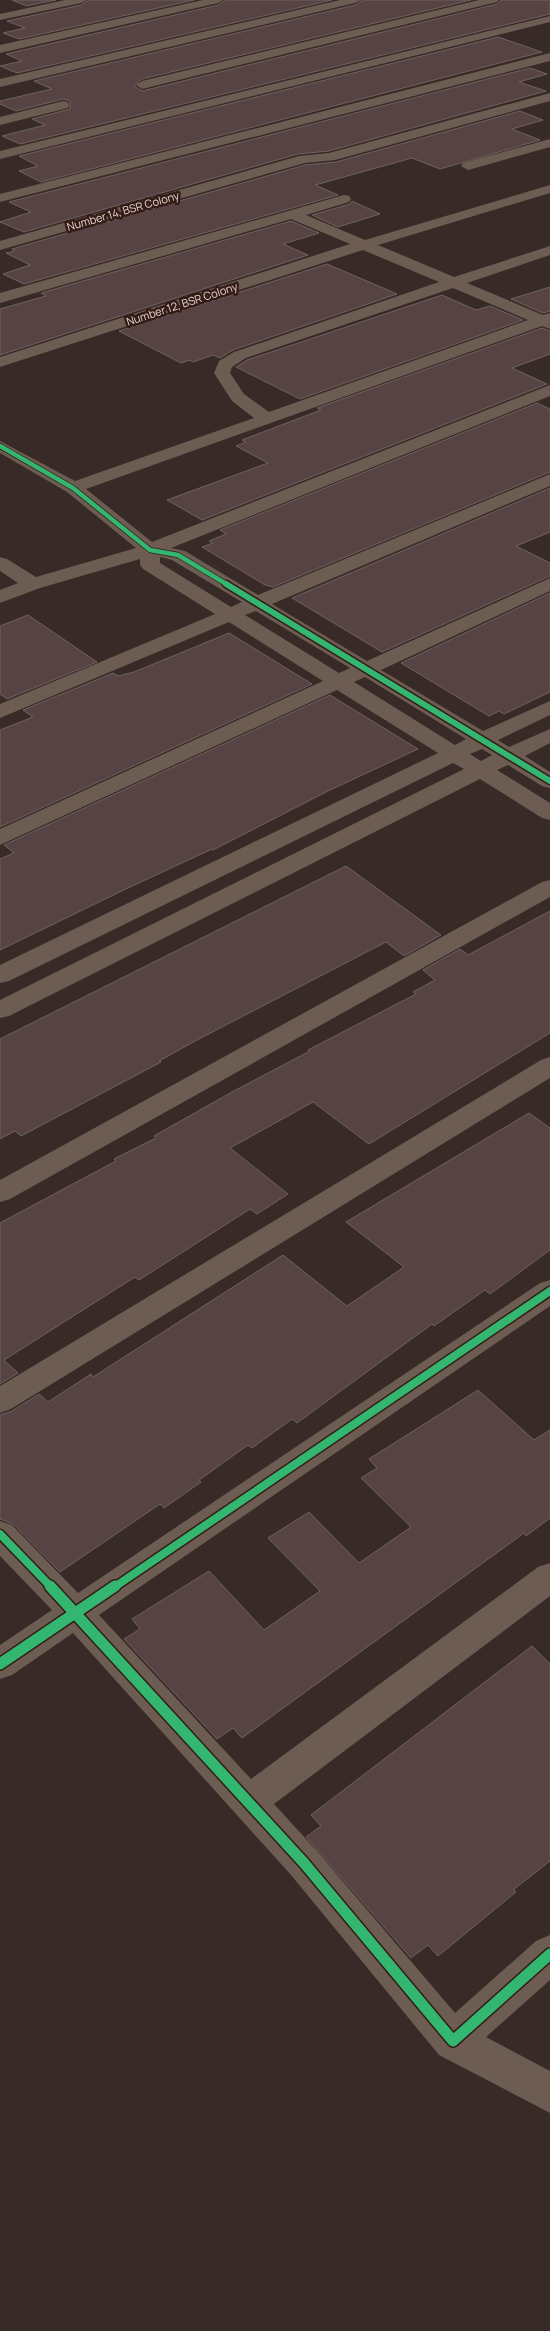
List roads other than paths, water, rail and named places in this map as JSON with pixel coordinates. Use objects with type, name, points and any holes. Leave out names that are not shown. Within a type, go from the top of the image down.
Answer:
[{"type":"street","points":[[0,18],[81,0]]},
{"type":"street","points":[[0,49],[218,0]]},
{"type":"street","points":[[0,83],[355,0]]},
{"type":"street","points":[[142,86],[493,0]]},
{"type":"street","points":[[426,6],[463,19]]},
{"type":"street","points":[[0,155],[550,20]]},
{"type":"street","points":[[481,25],[525,40]]},
{"type":"street","points":[[0,198],[550,57]]},
{"type":"street","name":"Number 14, BSR Colony","points":[[0,246],[304,159],[330,156],[550,97]]},
{"type":"street","points":[[0,121],[62,105]]},
{"type":"street","points":[[468,166],[550,143]]},
{"type":"street","name":"Number 12, BSR Colony","points":[[0,362],[363,245],[550,189]]},
{"type":"street","points":[[0,298],[344,199]]},
{"type":"street","points":[[292,214],[450,282],[548,321]]},
{"type":"street","points":[[267,419],[238,396],[222,373],[225,364],[240,355],[450,282],[550,250]]},
{"type":"street","points":[[73,488],[548,321]]},
{"type":"street","points":[[0,597],[33,584],[150,550],[550,390]]},
{"type":"street","points":[[0,446],[73,488],[150,550],[178,555],[550,781]]},
{"type":"street","points":[[0,712],[550,479]]},
{"type":"street","points":[[150,550],[150,565],[550,813]]},
{"type":"street","points":[[0,563],[33,584]]},
{"type":"street","points":[[0,838],[550,584]]},
{"type":"street","points":[[0,975],[550,707]]},
{"type":"street","points":[[0,1010],[550,735]]},
{"type":"street","points":[[0,1192],[550,887]]},
{"type":"street","points":[[0,1401],[550,1066]]},
{"type":"street","points":[[0,1664],[77,1614],[550,1291]]},
{"type":"street","points":[[0,1534],[77,1614],[304,1862],[453,2041],[550,2093]]},
{"type":"street","points":[[248,1803],[550,1577]]},
{"type":"street","points":[[453,2041],[550,1954]]}]
